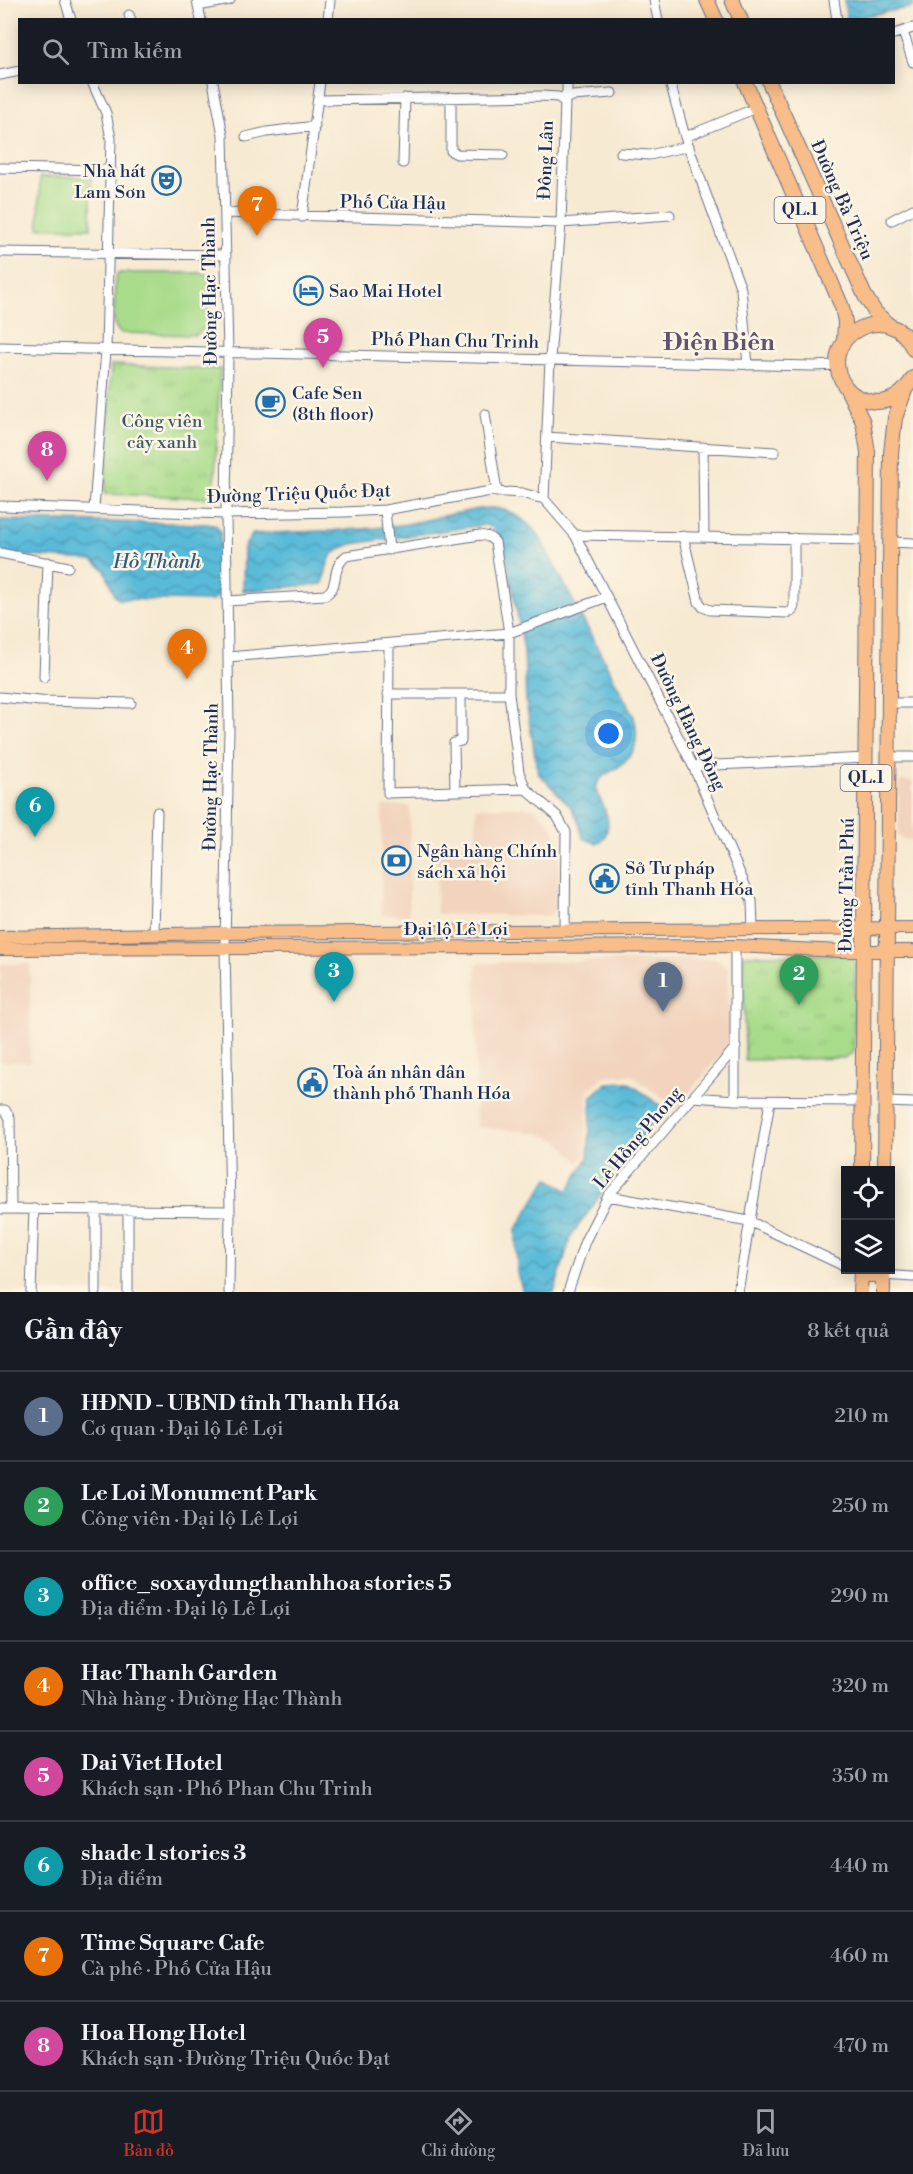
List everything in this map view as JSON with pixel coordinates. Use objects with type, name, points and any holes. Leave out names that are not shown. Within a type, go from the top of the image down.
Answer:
[{"type":"highway","points":[[708,0],[715,18]]},
{"type":"highway","points":[[732,0],[740,18]]},
{"type":"highway","name":"QL.1","points":[[746,84],[842,307],[845,322],[844,341]]},
{"type":"highway","name":"Đường Bà Triệu","points":[[771,84],[865,296],[875,312],[890,326],[902,332],[912,343]]},
{"type":"highway","points":[[837,365],[844,341],[853,332],[865,326],[878,324],[890,326]]},
{"type":"highway","name":"Đường Trần Phú","points":[[837,365],[840,378],[863,422],[868,452],[862,1166]]},
{"type":"highway","points":[[847,389],[857,397],[876,402],[895,398],[909,384]]},
{"type":"highway","name":"QL.1","points":[[885,1166],[891,453],[895,418],[909,384]]},
{"type":"highway","points":[[867,648],[890,649]]},
{"type":"highway","points":[[857,1274],[860,1292]]},
{"type":"highway","points":[[883,1274],[883,1292]]},
{"type":"main road","name":"Đại lộ Lê Lợi","points":[[0,937],[913,928]]},
{"type":"main road","points":[[492,931],[492,947]]},
{"type":"main road","name":"Đại lộ Lê Lợi","points":[[0,949],[735,946],[913,951]]},
{"type":"street","points":[[64,0],[70,18]]},
{"type":"street","points":[[201,18],[198,3],[230,0]]},
{"type":"street","points":[[328,18],[330,0]]},
{"type":"street","points":[[654,0],[658,18]]},
{"type":"street","points":[[834,0],[837,18]]},
{"type":"street","points":[[913,28],[898,33],[913,62]]},
{"type":"street","points":[[0,75],[18,71]]},
{"type":"street","points":[[94,509],[106,350],[111,170],[111,140],[108,122],[95,84]]},
{"type":"street","name":"Đường Hạc Thành","points":[[213,84],[223,135],[228,353],[226,514],[229,728],[225,948],[230,1211],[229,1292]]},
{"type":"street","points":[[302,217],[320,84]]},
{"type":"street","points":[[563,100],[567,93],[567,84]]},
{"type":"street","points":[[671,84],[687,142],[741,289],[748,364]]},
{"type":"street","points":[[563,100],[572,96],[612,93]]},
{"type":"street","name":"Đông Lân","points":[[318,100],[542,96],[558,97],[563,100],[561,223],[550,359],[544,500]]},
{"type":"street","points":[[403,163],[405,98]]},
{"type":"street","points":[[451,98],[451,151],[457,154],[502,155]]},
{"type":"street","points":[[621,153],[649,155],[687,142],[756,108]]},
{"type":"street","points":[[246,137],[315,126]]},
{"type":"street","points":[[0,168],[111,170]]},
{"type":"street","points":[[892,220],[913,209]]},
{"type":"street","name":"Phố Cửa Hậu","points":[[225,213],[561,223],[670,215]]},
{"type":"street","points":[[0,252],[226,255]]},
{"type":"street","name":"Phố Phan Chu Trinh","points":[[0,347],[837,365]]},
{"type":"street","points":[[485,414],[497,492]]},
{"type":"street","points":[[547,437],[775,452]]},
{"type":"street","points":[[703,447],[704,537]]},
{"type":"street","name":"Đường Triệu Quốc Đạt","points":[[0,506],[226,514],[385,515],[497,492],[522,494],[544,500]]},
{"type":"street","points":[[544,500],[575,535],[868,540]]},
{"type":"street","points":[[385,515],[389,550]]},
{"type":"street","points":[[227,601],[325,595],[331,592],[335,584],[335,570],[346,556],[480,535],[489,537],[495,542],[509,633],[509,694],[519,772],[526,789],[557,816],[566,832],[565,930]]},
{"type":"street","name":"Đường Hàng Đồng","points":[[575,535],[693,766],[752,901],[753,929]]},
{"type":"street","points":[[683,536],[699,602],[703,607],[710,610],[788,613],[794,606],[794,538]]},
{"type":"street","points":[[891,542],[913,543]]},
{"type":"street","points":[[0,553],[68,567]]},
{"type":"street","points":[[44,677],[48,562]]},
{"type":"street","points":[[228,657],[509,633],[607,597]]},
{"type":"street","points":[[389,644],[388,793],[526,789]]},
{"type":"street","points":[[388,693],[509,694]]},
{"type":"street","points":[[455,791],[454,743],[461,741],[461,693]]},
{"type":"street","points":[[0,697],[40,701],[131,704]]},
{"type":"street","points":[[890,703],[913,704]]},
{"type":"street","points":[[889,757],[913,757]]},
{"type":"street","points":[[693,766],[866,758]]},
{"type":"street","points":[[154,934],[157,812]]},
{"type":"street","points":[[735,946],[735,1100]]},
{"type":"street","name":"Lê Hồng Phong","points":[[568,1292],[585,1242],[608,1196],[736,1047]]},
{"type":"street","points":[[693,1098],[863,1101]]},
{"type":"street","points":[[738,1292],[770,1101]]},
{"type":"street","points":[[885,1102],[913,1103]]},
{"type":"street","points":[[0,1110],[4,1110],[10,1118],[11,1209]]},
{"type":"street","points":[[608,1196],[749,1221],[841,1265]]},
{"type":"street","points":[[0,1209],[230,1211]]},
{"type":"street","points":[[32,1292],[34,1209]]},
{"type":"street","points":[[96,1210],[96,1292]]},
{"type":"street","points":[[128,1210],[128,1292]]},
{"type":"street","points":[[895,1274],[913,1277]]},
{"type":"shaded area","points":[[899,781],[913,781],[913,840],[902,839],[898,836]]},
{"type":"shaded area","points":[[382,806],[410,806],[409,915],[381,915]]},
{"type":"shaded area","points":[[476,807],[528,807],[537,810],[551,824],[560,844],[558,909],[548,916],[437,914],[436,846],[476,846]]},
{"type":"shaded area","points":[[716,959],[728,967],[730,1044],[676,1108],[631,1075],[605,1076],[588,1091],[585,1155],[579,1163],[560,1142],[539,1133],[476,1127],[476,963]]},
{"type":"shaded area","points":[[0,964],[30,964],[30,1062],[0,1062]]},
{"type":"green space","points":[[40,177],[91,177],[91,228],[39,228]]},
{"type":"green space","points":[[119,273],[204,273],[209,277],[208,325],[196,335],[120,333],[114,324],[115,278]]},
{"type":"green space","name":"Công viên cây xanh","points":[[111,365],[220,369],[214,498],[105,494]]},
{"type":"green space","points":[[843,954],[851,956],[855,962],[854,1047],[851,1054],[844,1058],[745,1060],[743,955]]},
{"type":"water","points":[[844,0],[913,0],[913,7],[847,18]]},
{"type":"water","points":[[493,508],[518,516],[538,534],[634,717],[637,733],[632,753],[622,764],[601,778],[595,788],[608,821],[606,834],[602,841],[596,843],[583,838],[578,820],[571,807],[538,773],[526,702],[524,650],[504,543],[493,528],[487,525],[476,526],[352,544],[337,551],[330,558],[323,584],[243,591],[244,547],[253,534],[388,527],[471,510]]},
{"type":"water","name":"Hồ Thành","points":[[0,520],[217,526],[220,532],[220,591],[212,601],[118,599],[105,570],[92,560],[0,554]]},
{"type":"water","points":[[628,1082],[663,1108],[571,1236],[554,1292],[523,1292],[517,1273],[516,1230],[548,1178],[568,1191],[588,1158],[592,1096],[607,1083]]},
{"type":"place","name":"Nhà hát Lam Sơn","points":[[167,181]]},
{"type":"place","name":"Time Square Cafe","points":[[257,236]]},
{"type":"place","name":"Sao Mai Hotel","points":[[308,291]]},
{"type":"place","name":"Dai Viet Hotel","points":[[323,368]]},
{"type":"place","name":"Cafe Sen (8th floor)","points":[[271,403]]},
{"type":"place","name":"Hoa Hong Hotel","points":[[47,481]]},
{"type":"place","name":"Hac Thanh Garden","points":[[187,679]]},
{"type":"place","name":"shade 1 stories 3","points":[[35,837]]},
{"type":"place","name":"Ngân hàng Chính sách xã hội","points":[[396,861]]},
{"type":"place","name":"Sở Tư pháp tỉnh Thanh Hóa","points":[[604,878]]},
{"type":"place","name":"office_soxaydungthanhhoa stories 5","points":[[334,1002]]},
{"type":"place","name":"Le Loi Monument Park","points":[[799,1005]]},
{"type":"place","name":"HĐND - UBND tỉnh Thanh Hóa","points":[[663,1012]]},
{"type":"place","name":"Toà án nhân dân thành phố Thanh Hóa","points":[[312,1082]]},
{"type":"district","name":"Điện Biên","points":[[719,343]]}]
